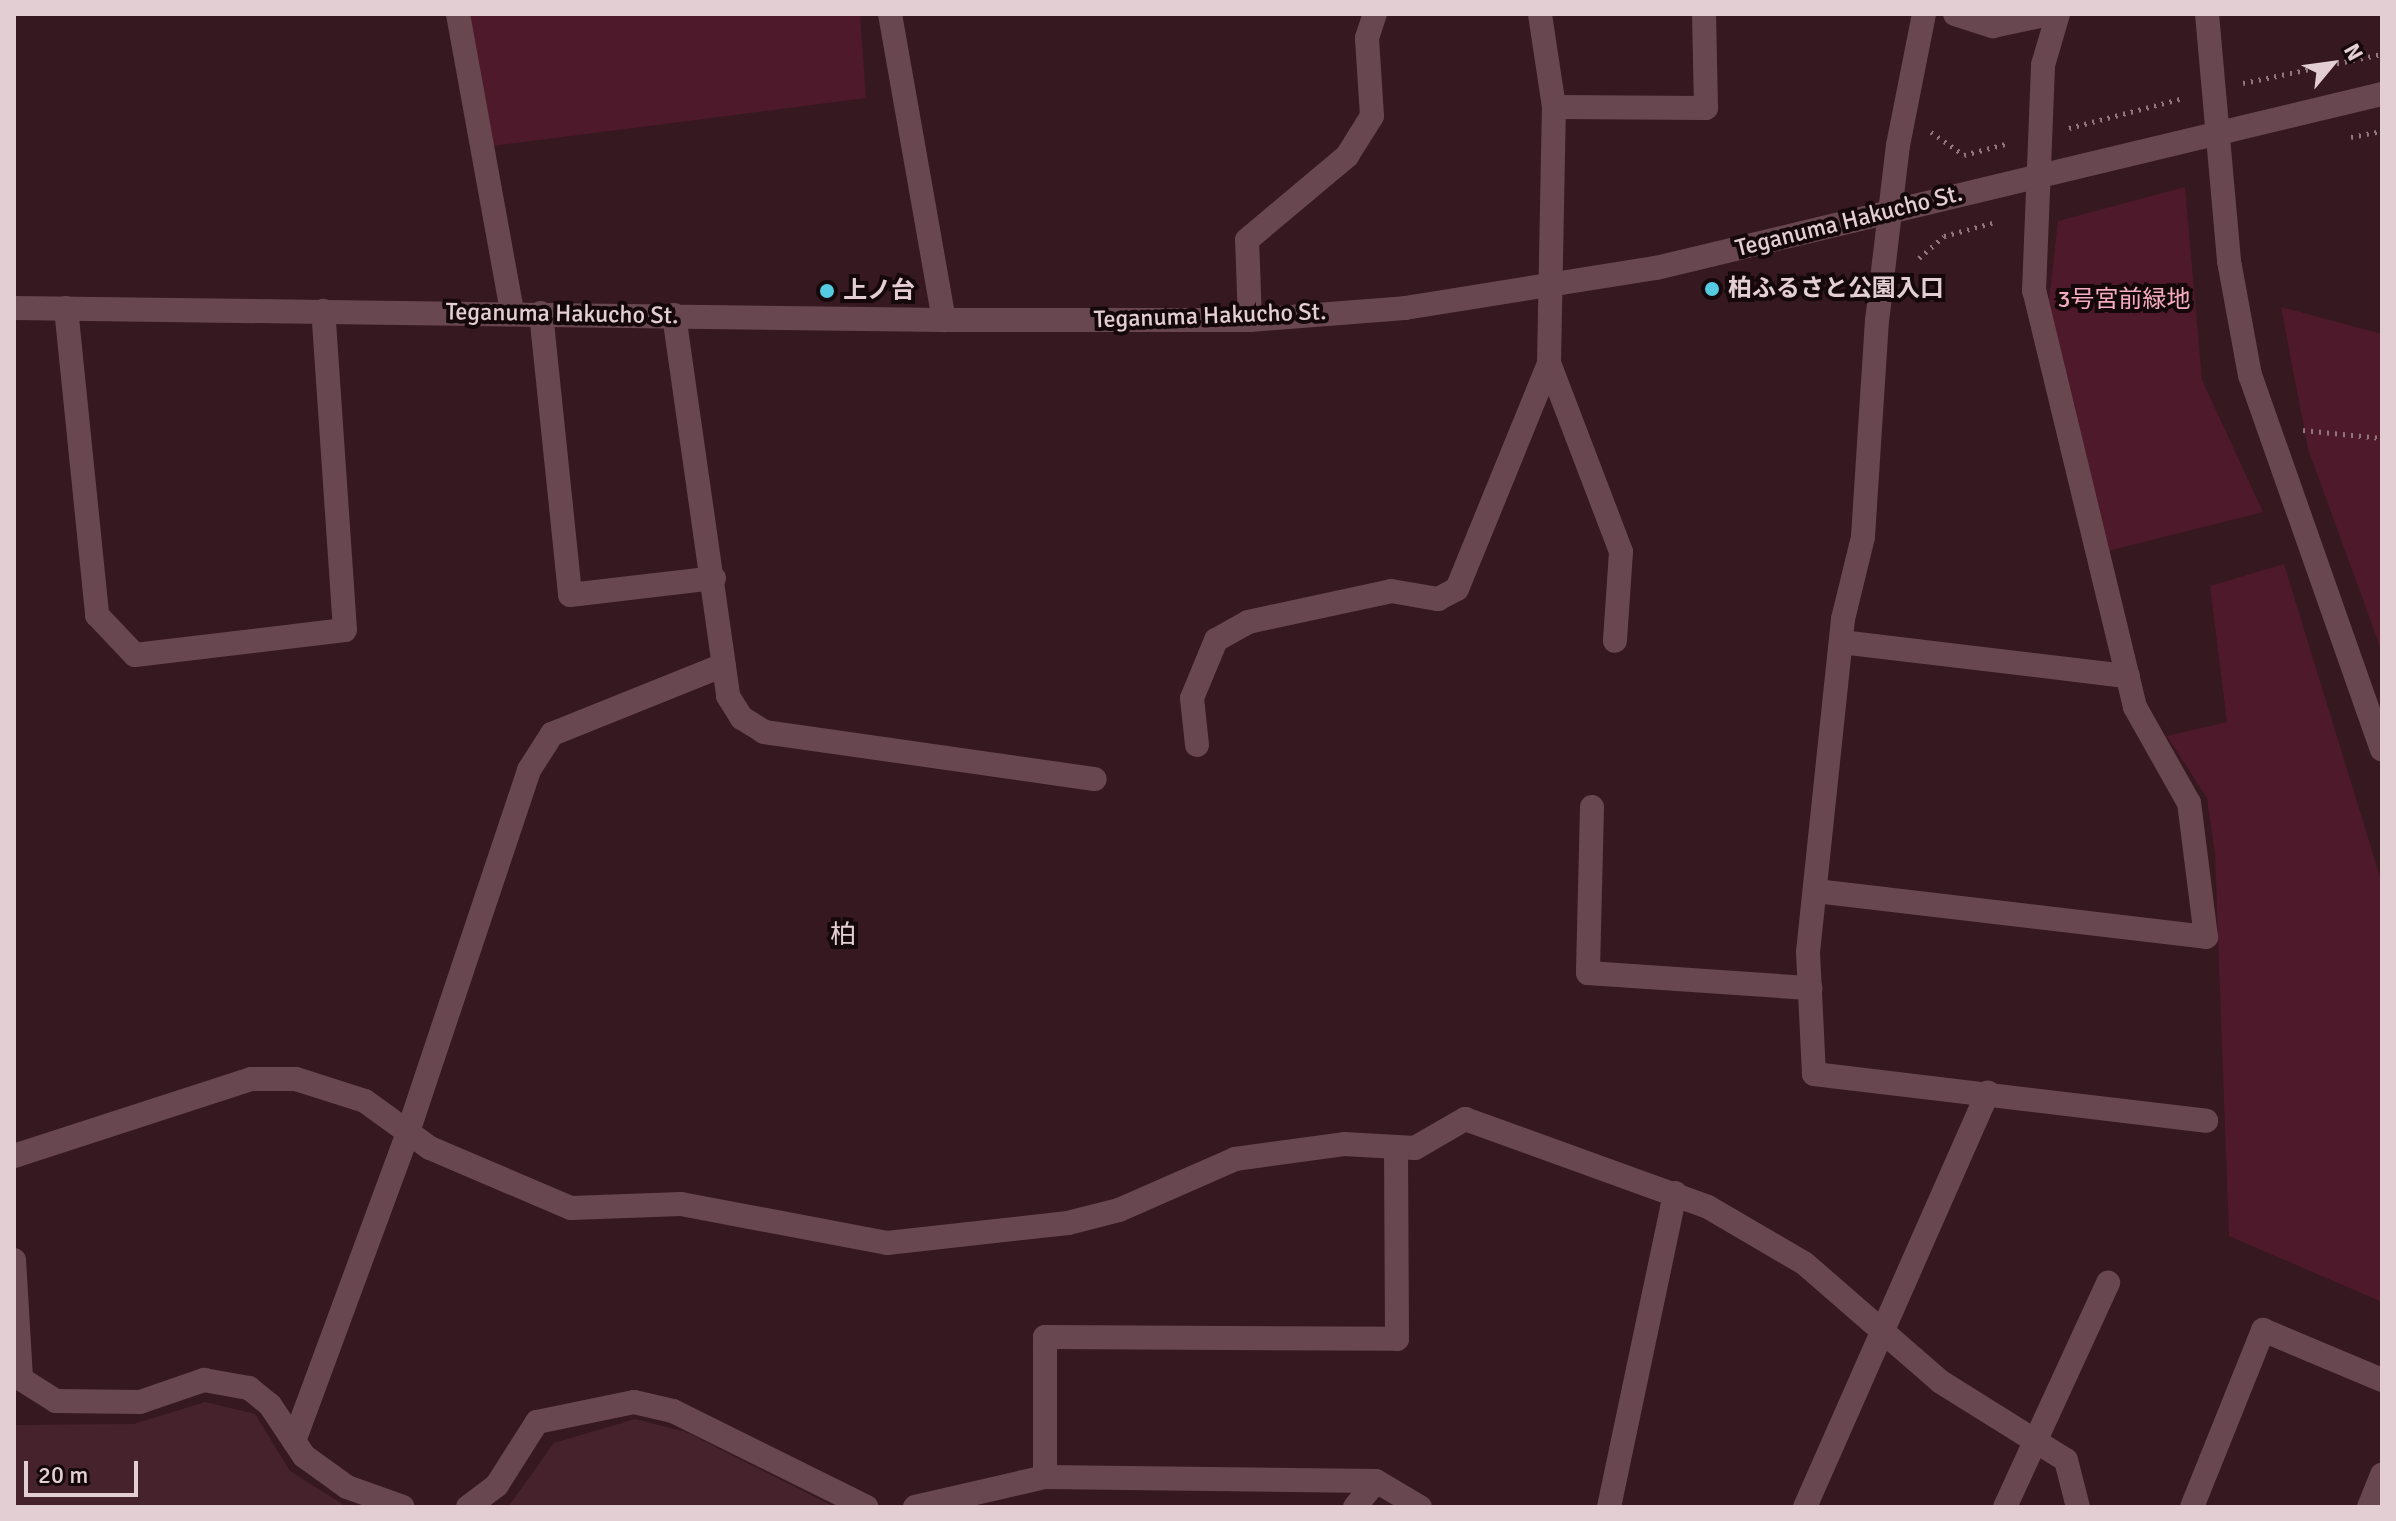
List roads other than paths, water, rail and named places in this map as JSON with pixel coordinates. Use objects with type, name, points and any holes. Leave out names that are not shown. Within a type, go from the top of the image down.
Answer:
[{"type":"street","points":[[458,14],[512,312]]},
{"type":"street","points":[[890,14],[944,320]]},
{"type":"street","points":[[1250,320],[1247,240],[1347,156],[1372,116],[1367,38],[1375,14]]},
{"type":"street","points":[[1197,745],[1192,698],[1216,640],[1248,622],[1391,591],[1438,599],[1457,589],[1549,363],[1554,107],[1540,14]]},
{"type":"street","points":[[1554,107],[1706,108],[1704,14]]},
{"type":"street","points":[[1924,14],[1891,212],[1863,537],[1841,642],[1816,891],[1810,988],[1814,1074],[2206,1121]]},
{"type":"street","points":[[1955,14],[1993,26],[2049,14]]},
{"type":"street","points":[[1816,891],[2206,937],[2189,803],[2135,707],[2034,291],[2043,65],[2058,14]]},
{"type":"street","points":[[2207,14],[2233,292],[2267,426],[2382,749]]},
{"type":"street","name":"Teganuma Hakucho St.","points":[[14,308],[512,312],[944,320],[1250,320],[1315,315],[1510,293],[1775,239],[2110,156],[2382,94]]},
{"type":"street","points":[[66,308],[97,615],[135,655],[345,630],[323,311]]},
{"type":"street","points":[[541,313],[570,595],[714,578]]},
{"type":"street","points":[[674,315],[714,578],[728,696],[764,732],[1095,779]]},
{"type":"street","points":[[1549,363],[1621,552],[1615,641]]},
{"type":"street","points":[[1841,642],[2128,676]]},
{"type":"street","points":[[294,1441],[408,1132],[529,770],[552,734],[724,665]]},
{"type":"street","points":[[1592,807],[1588,973],[1810,988]]},
{"type":"street","points":[[14,1156],[251,1079],[296,1079],[365,1101],[408,1132],[571,1208],[681,1204],[887,1243],[1068,1223],[1119,1210],[1235,1159],[1344,1144],[1415,1148],[1465,1119],[1675,1193],[1804,1263],[1941,1382],[2066,1460],[2078,1507]]},
{"type":"street","points":[[1805,1507],[1988,1093]]},
{"type":"street","points":[[1045,1477],[1045,1337],[1397,1339],[1396,1147]]},
{"type":"street","points":[[1609,1507],[1675,1193]]},
{"type":"street","points":[[14,1260],[21,1379],[56,1401],[140,1402],[204,1380],[249,1388],[294,1441],[347,1487],[403,1507]]},
{"type":"street","points":[[2005,1507],[2108,1283]]},
{"type":"street","points":[[2192,1507],[2263,1330],[2382,1380]]},
{"type":"street","points":[[468,1507],[497,1485],[537,1422],[634,1402],[673,1411],[866,1507]]},
{"type":"street","points":[[2369,1507],[2382,1475]]},
{"type":"street","points":[[915,1507],[1045,1477],[1376,1481],[1420,1507]]},
{"type":"street","points":[[1355,1507],[1376,1481]]},
{"type":"place","name":"柏ふるさと公園入口","points":[[1712,289]]},
{"type":"place","name":"上ノ台","points":[[827,291]]},
{"type":"district","name":"柏","points":[[843,936]]},
{"type":"park label","name":"3号宮前緑地","points":[[2124,300]]}]
